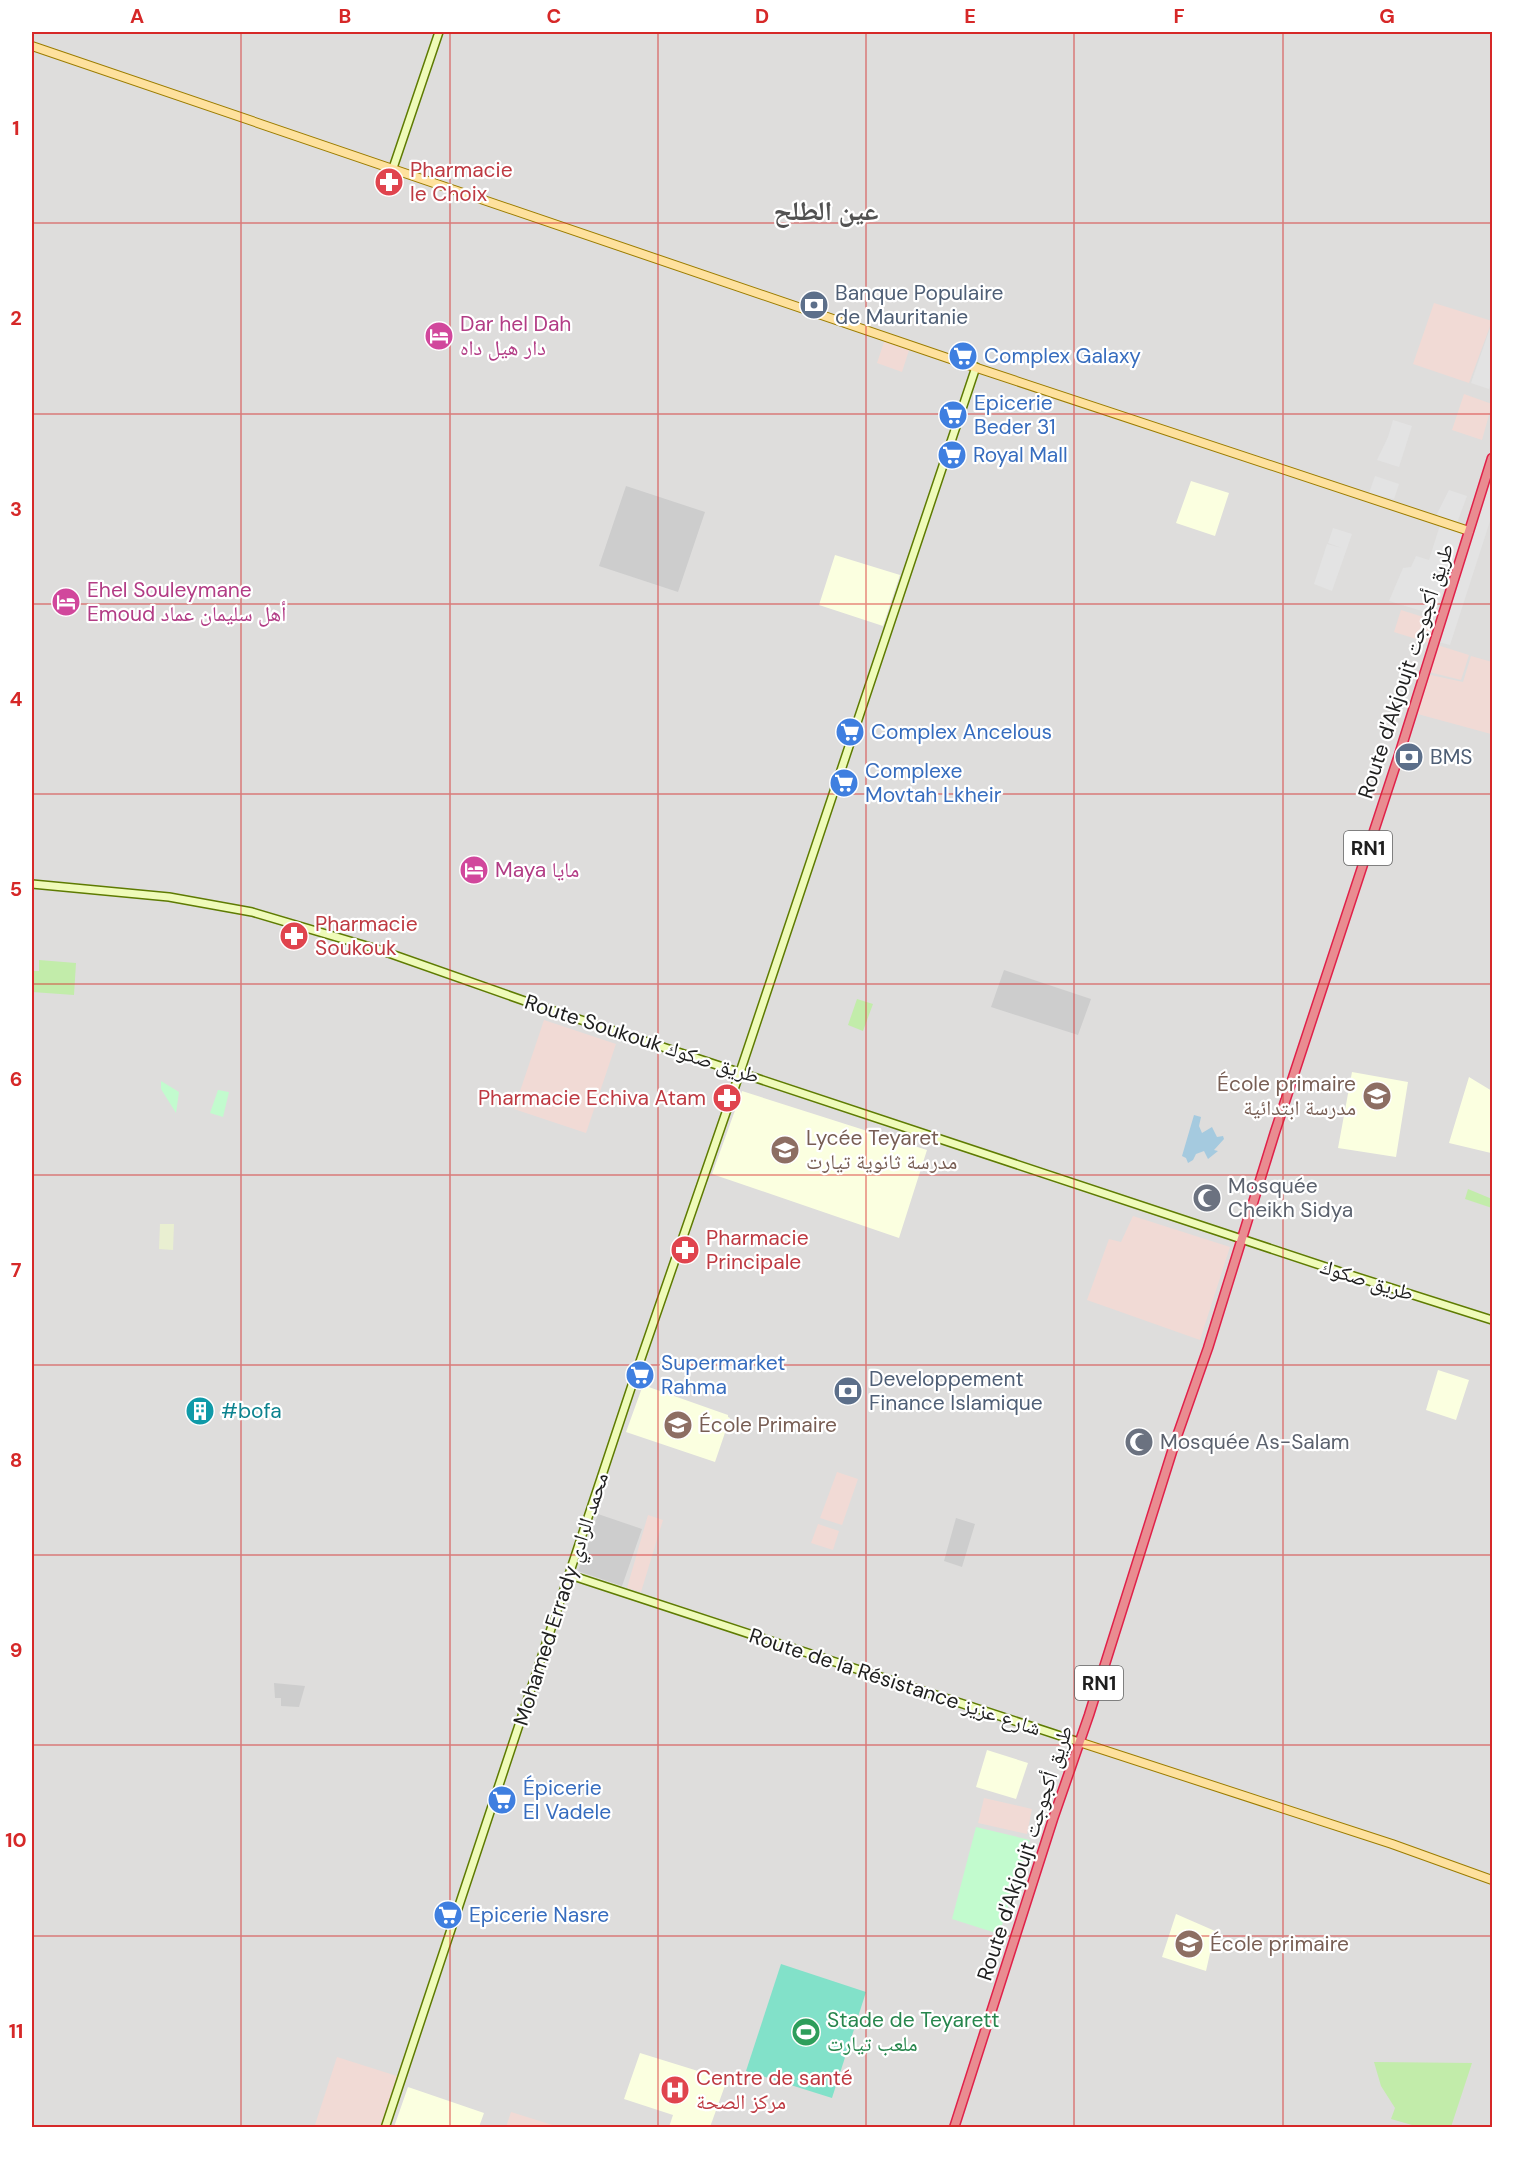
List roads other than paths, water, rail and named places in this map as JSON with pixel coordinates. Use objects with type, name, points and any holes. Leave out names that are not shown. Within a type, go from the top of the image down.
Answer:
[{"type":"highway","name":"Route d'Akjoujt طريق أكجوجت","points":[[954,2127],[1401,748],[1492,458]]},
{"type":"main road","points":[[32,46],[976,367],[1469,531]]},
{"type":"main road","name":"Route de la Résistance شارع عزيز","points":[[1079,1743],[1392,1844],[1492,1880]]},
{"type":"street","points":[[393,168],[439,32]]},
{"type":"street","name":"Mohamed Errady محمد الرادي","points":[[385,2127],[635,1376],[740,1072],[976,367]]},
{"type":"street","name":"Route Soukouk طريق صكوك","points":[[32,884],[169,897],[252,912],[360,943],[1242,1239]]},
{"type":"street","name":"طريق صكوك","points":[[1242,1239],[1492,1320]]},
{"type":"street","name":"Route de la Résistance شارع عزيز","points":[[570,1575],[1079,1743]]},
{"type":"water","points":[[1194,1115],[1201,1117],[1199,1126],[1202,1133],[1212,1127],[1217,1137],[1223,1136],[1224,1139],[1214,1150],[1218,1151],[1208,1159],[1204,1151],[1196,1154],[1188,1163],[1182,1156]]},
{"type":"place","name":"Pharmacie le Choix","points":[[389,182]]},
{"type":"place","name":"Banque Populaire de Mauritanie","points":[[814,305]]},
{"type":"place","name":"Dar hel Dah دار هيل داه","points":[[439,336]]},
{"type":"place","name":"Complex Galaxy","points":[[963,356]]},
{"type":"place","name":"Epicerie Beder 31","points":[[953,415]]},
{"type":"place","name":"Royal Mall","points":[[952,455]]},
{"type":"place","name":"Ehel Souleymane Emoud أهل سليمان عماد","points":[[66,602]]},
{"type":"place","name":"Complex Ancelous","points":[[850,732]]},
{"type":"place","name":"BMS","points":[[1409,757]]},
{"type":"place","name":"Complexe Movtah Lkheir","points":[[844,783]]},
{"type":"place","name":"Maya مايا","points":[[474,870]]},
{"type":"place","name":"Pharmacie Soukouk","points":[[294,936]]},
{"type":"place","name":"École primaire مدرسة ابتدائية","points":[[1377,1096]]},
{"type":"place","name":"Pharmacie Echiva Atam","points":[[727,1098]]},
{"type":"place","name":"Lycée Teyaret مدرسة ثانوية تيارت","points":[[785,1150]]},
{"type":"place","name":"Mosquée Cheikh Sidya","points":[[1207,1198]]},
{"type":"place","name":"Pharmacie Principale","points":[[685,1250]]},
{"type":"place","name":"Supermarket Rahma","points":[[640,1375]]},
{"type":"place","name":"Developpement Finance Islamique","points":[[848,1391]]},
{"type":"place","name":"#bofa","points":[[200,1411]]},
{"type":"place","name":"École Primaire","points":[[678,1425]]},
{"type":"place","name":"Mosquée As-Salam","points":[[1139,1442]]},
{"type":"place","name":"Épicerie El Vadele","points":[[502,1800]]},
{"type":"place","name":"Epicerie Nasre","points":[[448,1915]]},
{"type":"place","name":"École primaire","points":[[1189,1944]]},
{"type":"place","name":"Stade de Teyarett ملعب تيارت","points":[[806,2032]]},
{"type":"place","name":"Centre de santé مركز الصحة","points":[[675,2090]]},
{"type":"district","name":"عين الطلح","points":[[826,210]]}]
